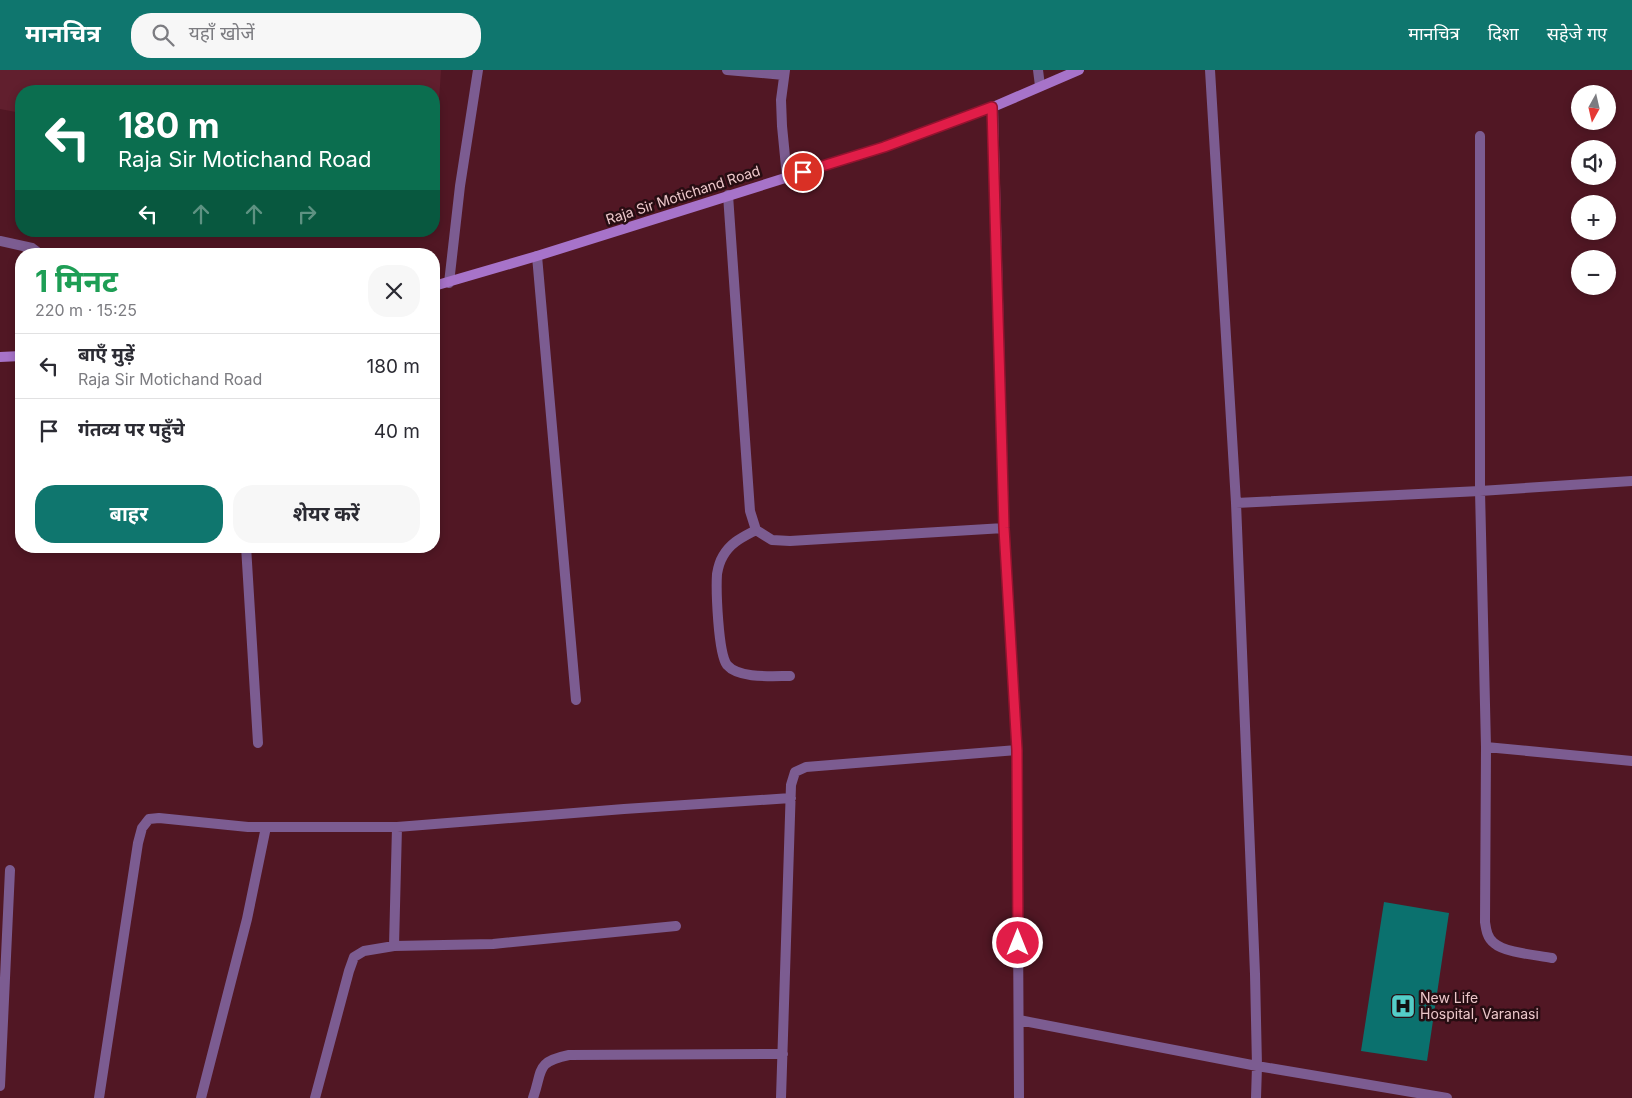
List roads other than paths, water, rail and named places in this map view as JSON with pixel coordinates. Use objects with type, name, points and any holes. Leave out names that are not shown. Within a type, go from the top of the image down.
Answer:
[{"type":"street","points":[[449,283],[460,186],[478,70]]},
{"type":"street","points":[[727,70],[785,73],[781,100],[787,177]]},
{"type":"street","points":[[1038,70],[1040,86]]},
{"type":"street","name":"Raja Sir Motichand Road","points":[[440,285],[884,147],[992,107],[1079,70]]},
{"type":"street","points":[[1210,70],[1236,503],[1255,974],[1256,1098]]},
{"type":"street","points":[[992,107],[1004,528],[1017,750],[1019,1098]]},
{"type":"street","points":[[1480,136],[1480,491],[1486,748],[1484,922],[1488,935],[1494,944],[1505,949],[1552,958]]},
{"type":"street","points":[[728,195],[750,511],[756,530],[772,540],[790,541],[1004,528]]},
{"type":"street","points":[[0,242],[14,243],[32,248]]},
{"type":"street","points":[[536,256],[576,700]]},
{"type":"street","points":[[0,357],[15,356]]},
{"type":"street","points":[[1236,503],[1480,491],[1632,481]]},
{"type":"street","points":[[756,530],[732,543],[722,557],[717,571],[722,653],[728,665],[740,672],[750,675],[790,676]]},
{"type":"street","points":[[246,553],[258,743]]},
{"type":"street","points":[[1486,748],[1632,760]]},
{"type":"street","points":[[781,1098],[790,798],[794,772],[806,767],[1017,750]]},
{"type":"street","points":[[99,1098],[138,843],[142,828],[149,819],[159,818],[266,827],[397,827],[790,798]]},
{"type":"street","points":[[201,1098],[248,919],[266,827]]},
{"type":"street","points":[[394,946],[397,827]]},
{"type":"street","points":[[0,1086],[3,952],[10,870]]},
{"type":"street","points":[[315,1098],[349,970],[354,957],[364,951],[394,946],[493,944],[676,926]]},
{"type":"street","points":[[1019,1020],[1257,1066],[1447,1098]]},
{"type":"street","points":[[533,1098],[541,1069],[547,1062],[569,1055],[783,1054]]},
{"type":"place","name":"New Life Hospital, Varanasi","points":[[1403,1006]]}]
